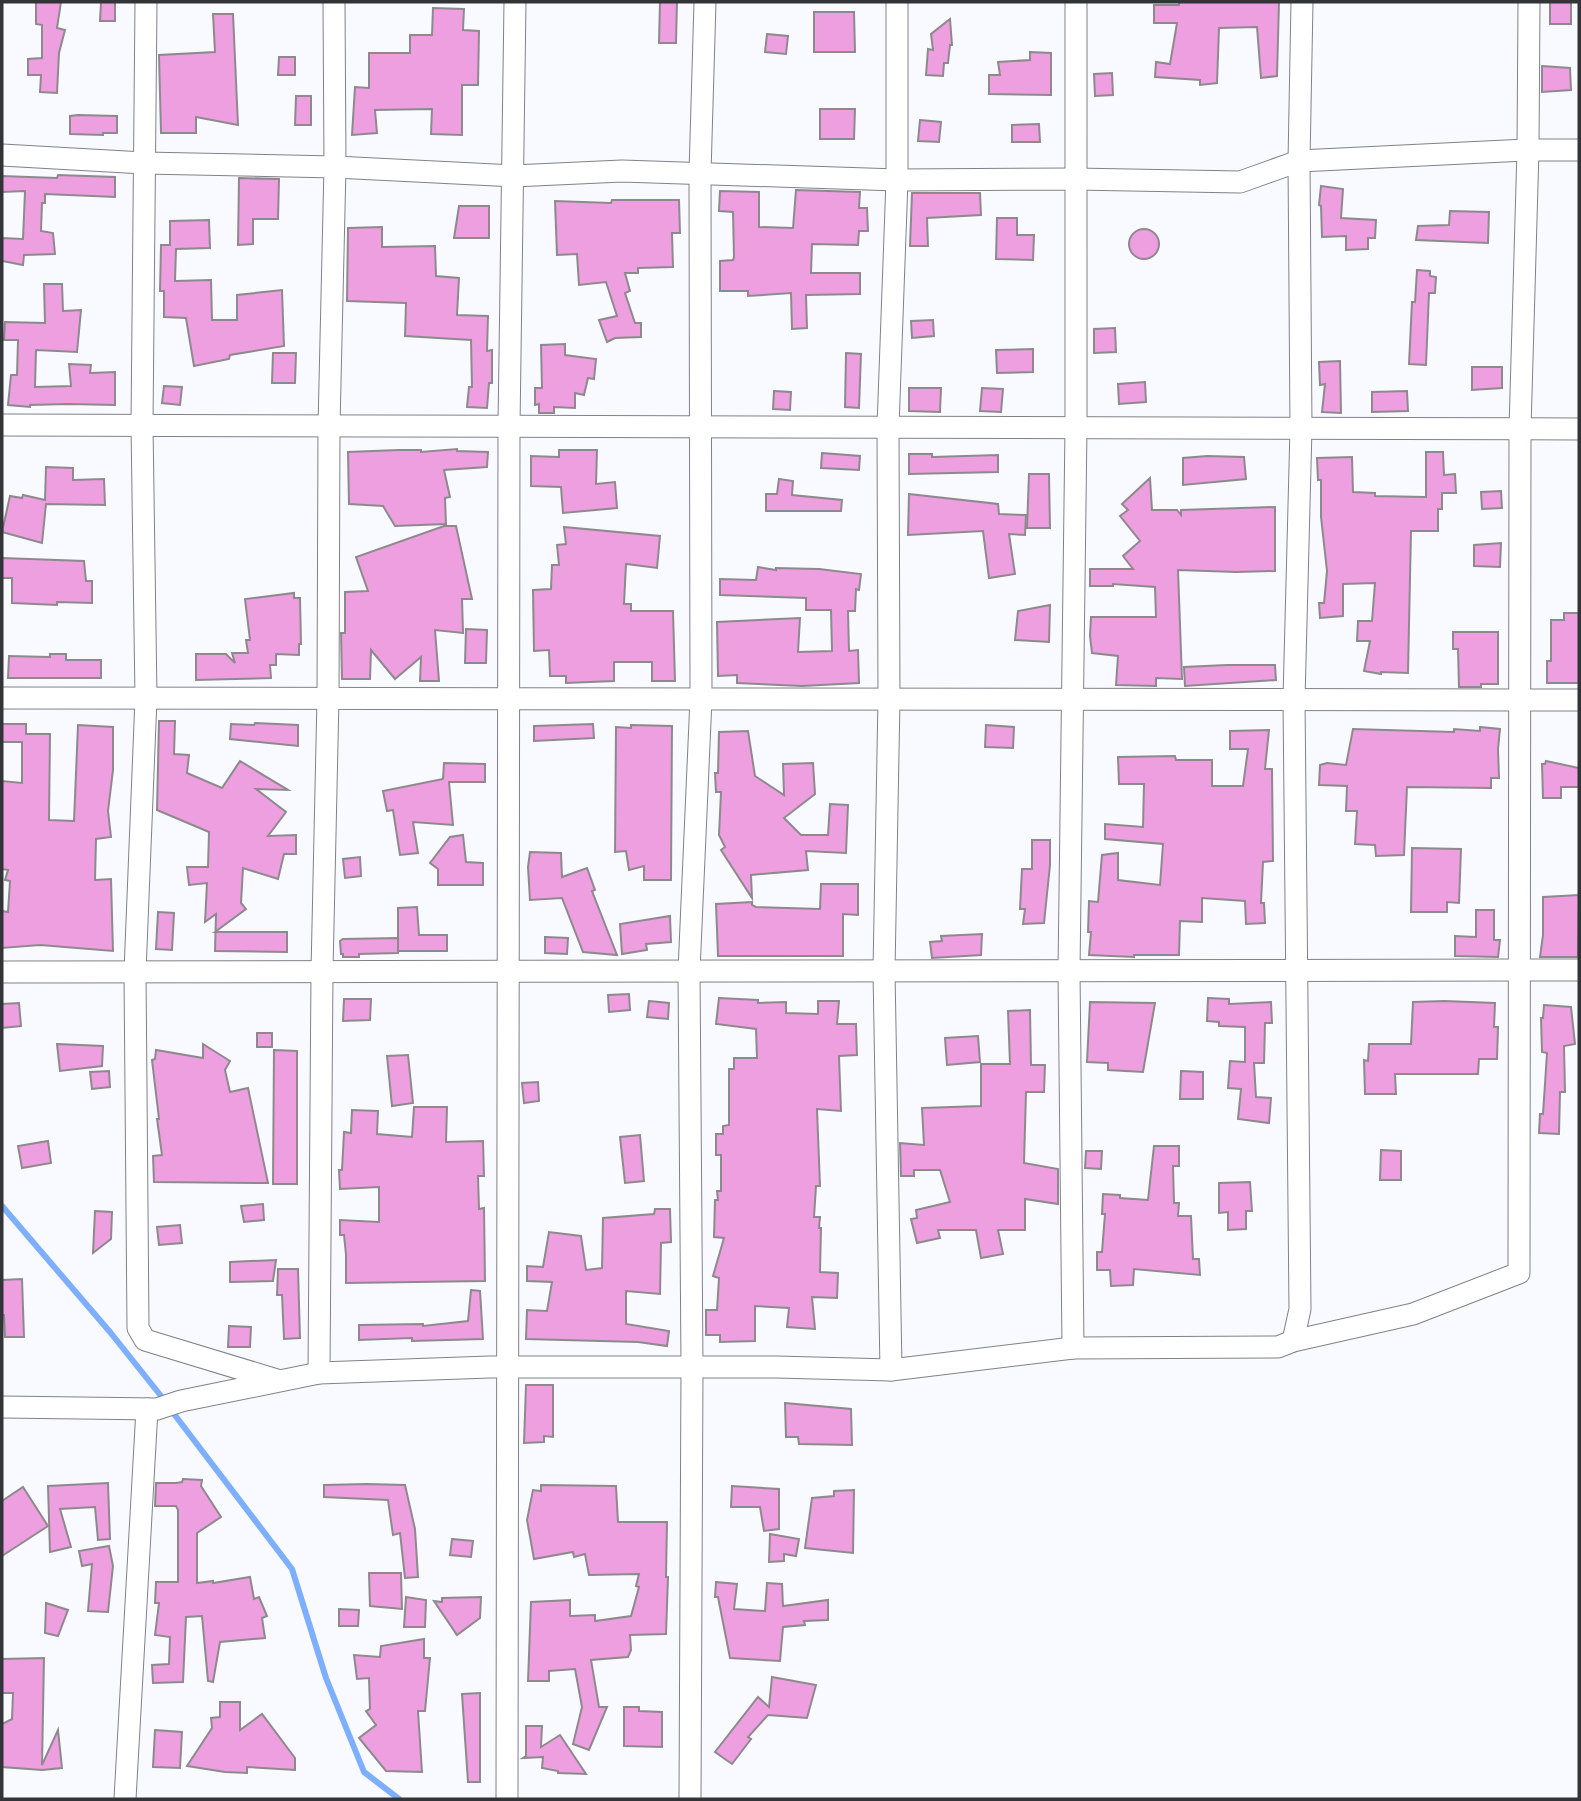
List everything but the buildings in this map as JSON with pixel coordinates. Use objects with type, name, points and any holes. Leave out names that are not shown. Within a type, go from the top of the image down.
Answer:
[{"type":"street","points":[[146,2],[142,425],[146,698],[135,972],[138,1328],[145,1340],[277,1380]]},
{"type":"street","points":[[319,1373],[329,426],[335,167],[334,2]]},
{"type":"street","points":[[507,1799],[509,426],[515,2]]},
{"type":"street","points":[[690,1799],[692,1367],[689,971],[701,699],[700,173],[705,2]]},
{"type":"street","points":[[891,1370],[884,971],[889,699],[888,427],[897,180],[897,2]]},
{"type":"street","points":[[1073,1348],[1069,971],[1076,428],[1076,2]]},
{"type":"street","points":[[1293,1341],[1300,1309],[1294,699],[1301,428],[1299,161],[1302,2]]},
{"type":"street","points":[[2,1407],[152,1409],[319,1373],[507,1367],[891,1370],[1073,1348],[1278,1347],[1293,1341],[1413,1314],[1519,1273],[1520,429],[1528,150],[1529,2]]},
{"type":"street","points":[[2,155],[144,163],[335,167],[513,176],[622,171],[897,180],[1240,181],[1299,161],[1579,150]]},
{"type":"street","points":[[2,425],[1579,429]]},
{"type":"street","points":[[2,698],[1579,700]]},
{"type":"street","points":[[2,972],[1579,970]]},
{"type":"street","points":[[125,1799],[152,1409]]},
{"type":"waterway","points":[[2,1206],[165,1401]]},
{"type":"waterway","points":[[171,1410],[292,1569],[326,1678],[364,1772],[399,1799]]}]
